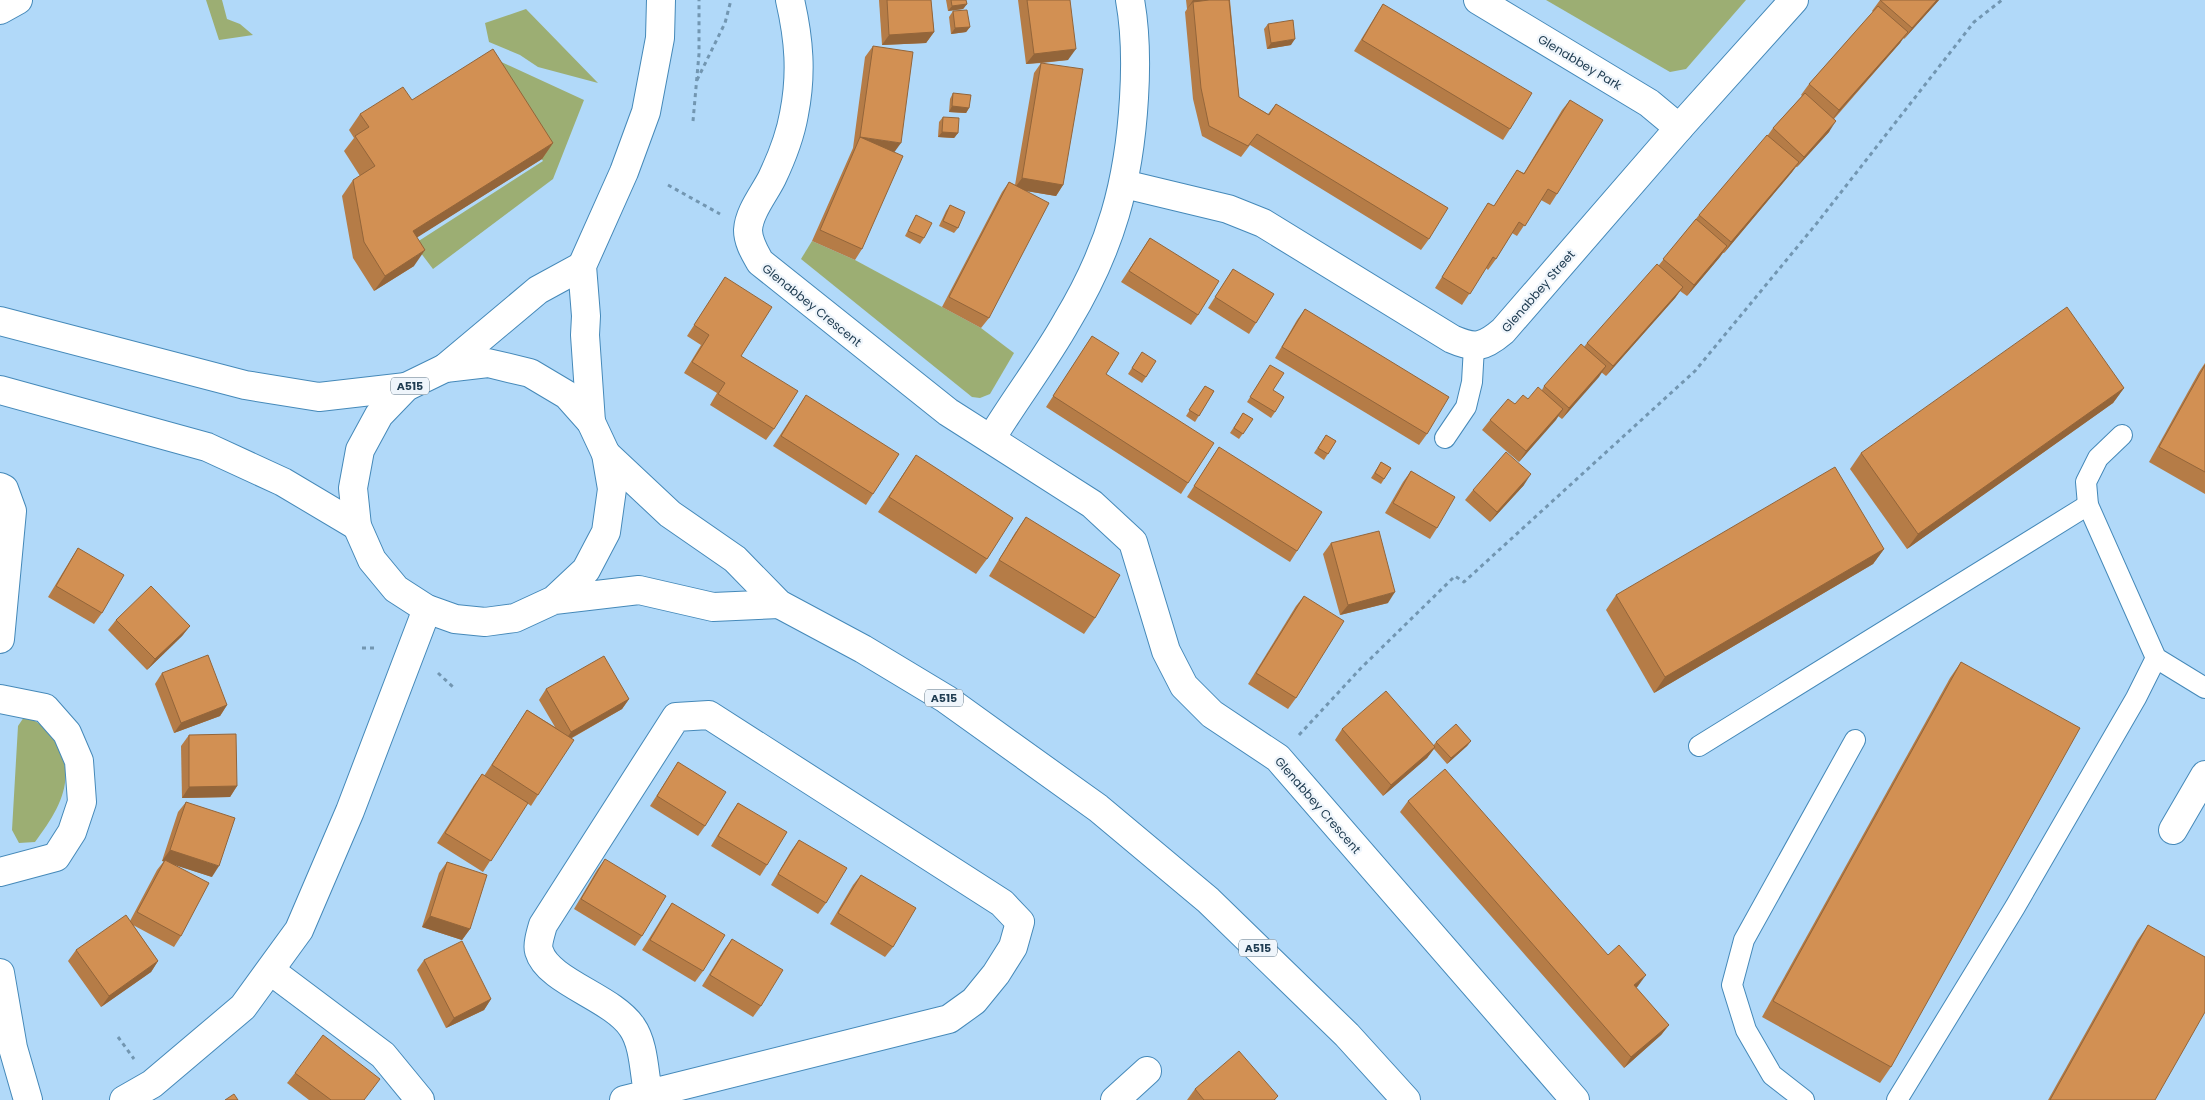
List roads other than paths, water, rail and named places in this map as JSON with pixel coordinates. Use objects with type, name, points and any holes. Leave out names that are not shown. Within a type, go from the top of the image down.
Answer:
[{"type":"main road","points":[[0,10],[18,0]]},
{"type":"main road","points":[[591,422],[582,266],[624,172],[646,112],[660,38],[661,0]]},
{"type":"main road","name":"Glenabbey Crescent","points":[[790,0],[798,34],[799,74],[794,113],[786,149],[754,211],[748,230],[751,245],[760,262],[941,406],[1092,504],[1133,542],[1166,651],[1184,686],[1212,714],[1278,758],[1575,1100]]},
{"type":"main road","points":[[990,439],[1067,322],[1095,268],[1113,224],[1124,184],[1132,134],[1135,69],[1134,26],[1130,0]]},
{"type":"main road","name":"Glenabbey Park","points":[[1478,0],[1648,103],[1679,128]]},
{"type":"main road","name":"Glenabbey Street","points":[[1474,347],[1490,342],[1503,331],[1679,128],[1794,0]]},
{"type":"main road","points":[[1124,184],[1228,209],[1263,223],[1452,339],[1474,347]]},
{"type":"main road","points":[[445,368],[538,290],[582,266]]},
{"type":"main road","name":"A515","points":[[0,321],[246,385],[319,397],[406,388]]},
{"type":"main road","name":"A515","points":[[554,600],[586,570],[606,532],[612,489],[606,454],[591,422],[567,395],[530,373],[488,363],[445,368],[406,388],[378,415],[360,450],[353,488],[357,526],[372,560],[396,589],[427,609],[455,619],[485,622],[515,618],[554,600],[639,590],[713,607],[779,604]]},
{"type":"main road","points":[[0,390],[207,447],[283,482],[357,526]]},
{"type":"main road","name":"A515","points":[[606,454],[670,514],[735,559],[779,604],[863,649],[946,699],[1098,808],[1208,900],[1347,1035],[1406,1100]]},
{"type":"main road","points":[[0,487],[4,489],[12,511],[0,639]]},
{"type":"main road","points":[[124,1100],[152,1084],[243,1007],[299,930],[346,820],[427,609]]},
{"type":"main road","points":[[0,699],[45,708],[67,733],[79,761],[82,802],[72,832],[56,857],[0,872]]},
{"type":"main road","points":[[709,714],[1002,903],[1020,922],[1013,947],[996,974],[974,1001],[949,1019],[636,1096],[637,1035],[631,1024],[607,1004],[548,969],[538,950],[542,925],[676,718],[709,714]]},
{"type":"main road","points":[[2173,830],[2205,776]]},
{"type":"main road","points":[[271,971],[382,1055],[420,1100]]},
{"type":"main road","points":[[0,973],[13,1048],[28,1100]]},
{"type":"main road","points":[[1115,1100],[1147,1071]]},
{"type":"lane","points":[[1445,438],[1466,407],[1472,382],[1474,347]]},
{"type":"lane","points":[[2122,435],[2098,458],[2086,482],[2088,505],[2156,658],[2205,688]]},
{"type":"lane","points":[[1699,746],[2088,505]]},
{"type":"lane","points":[[1897,1100],[2015,907],[2136,698],[2156,658]]},
{"type":"lane","points":[[1804,1100],[1772,1074],[1746,1030],[1732,985],[1744,940],[1855,740]]}]
